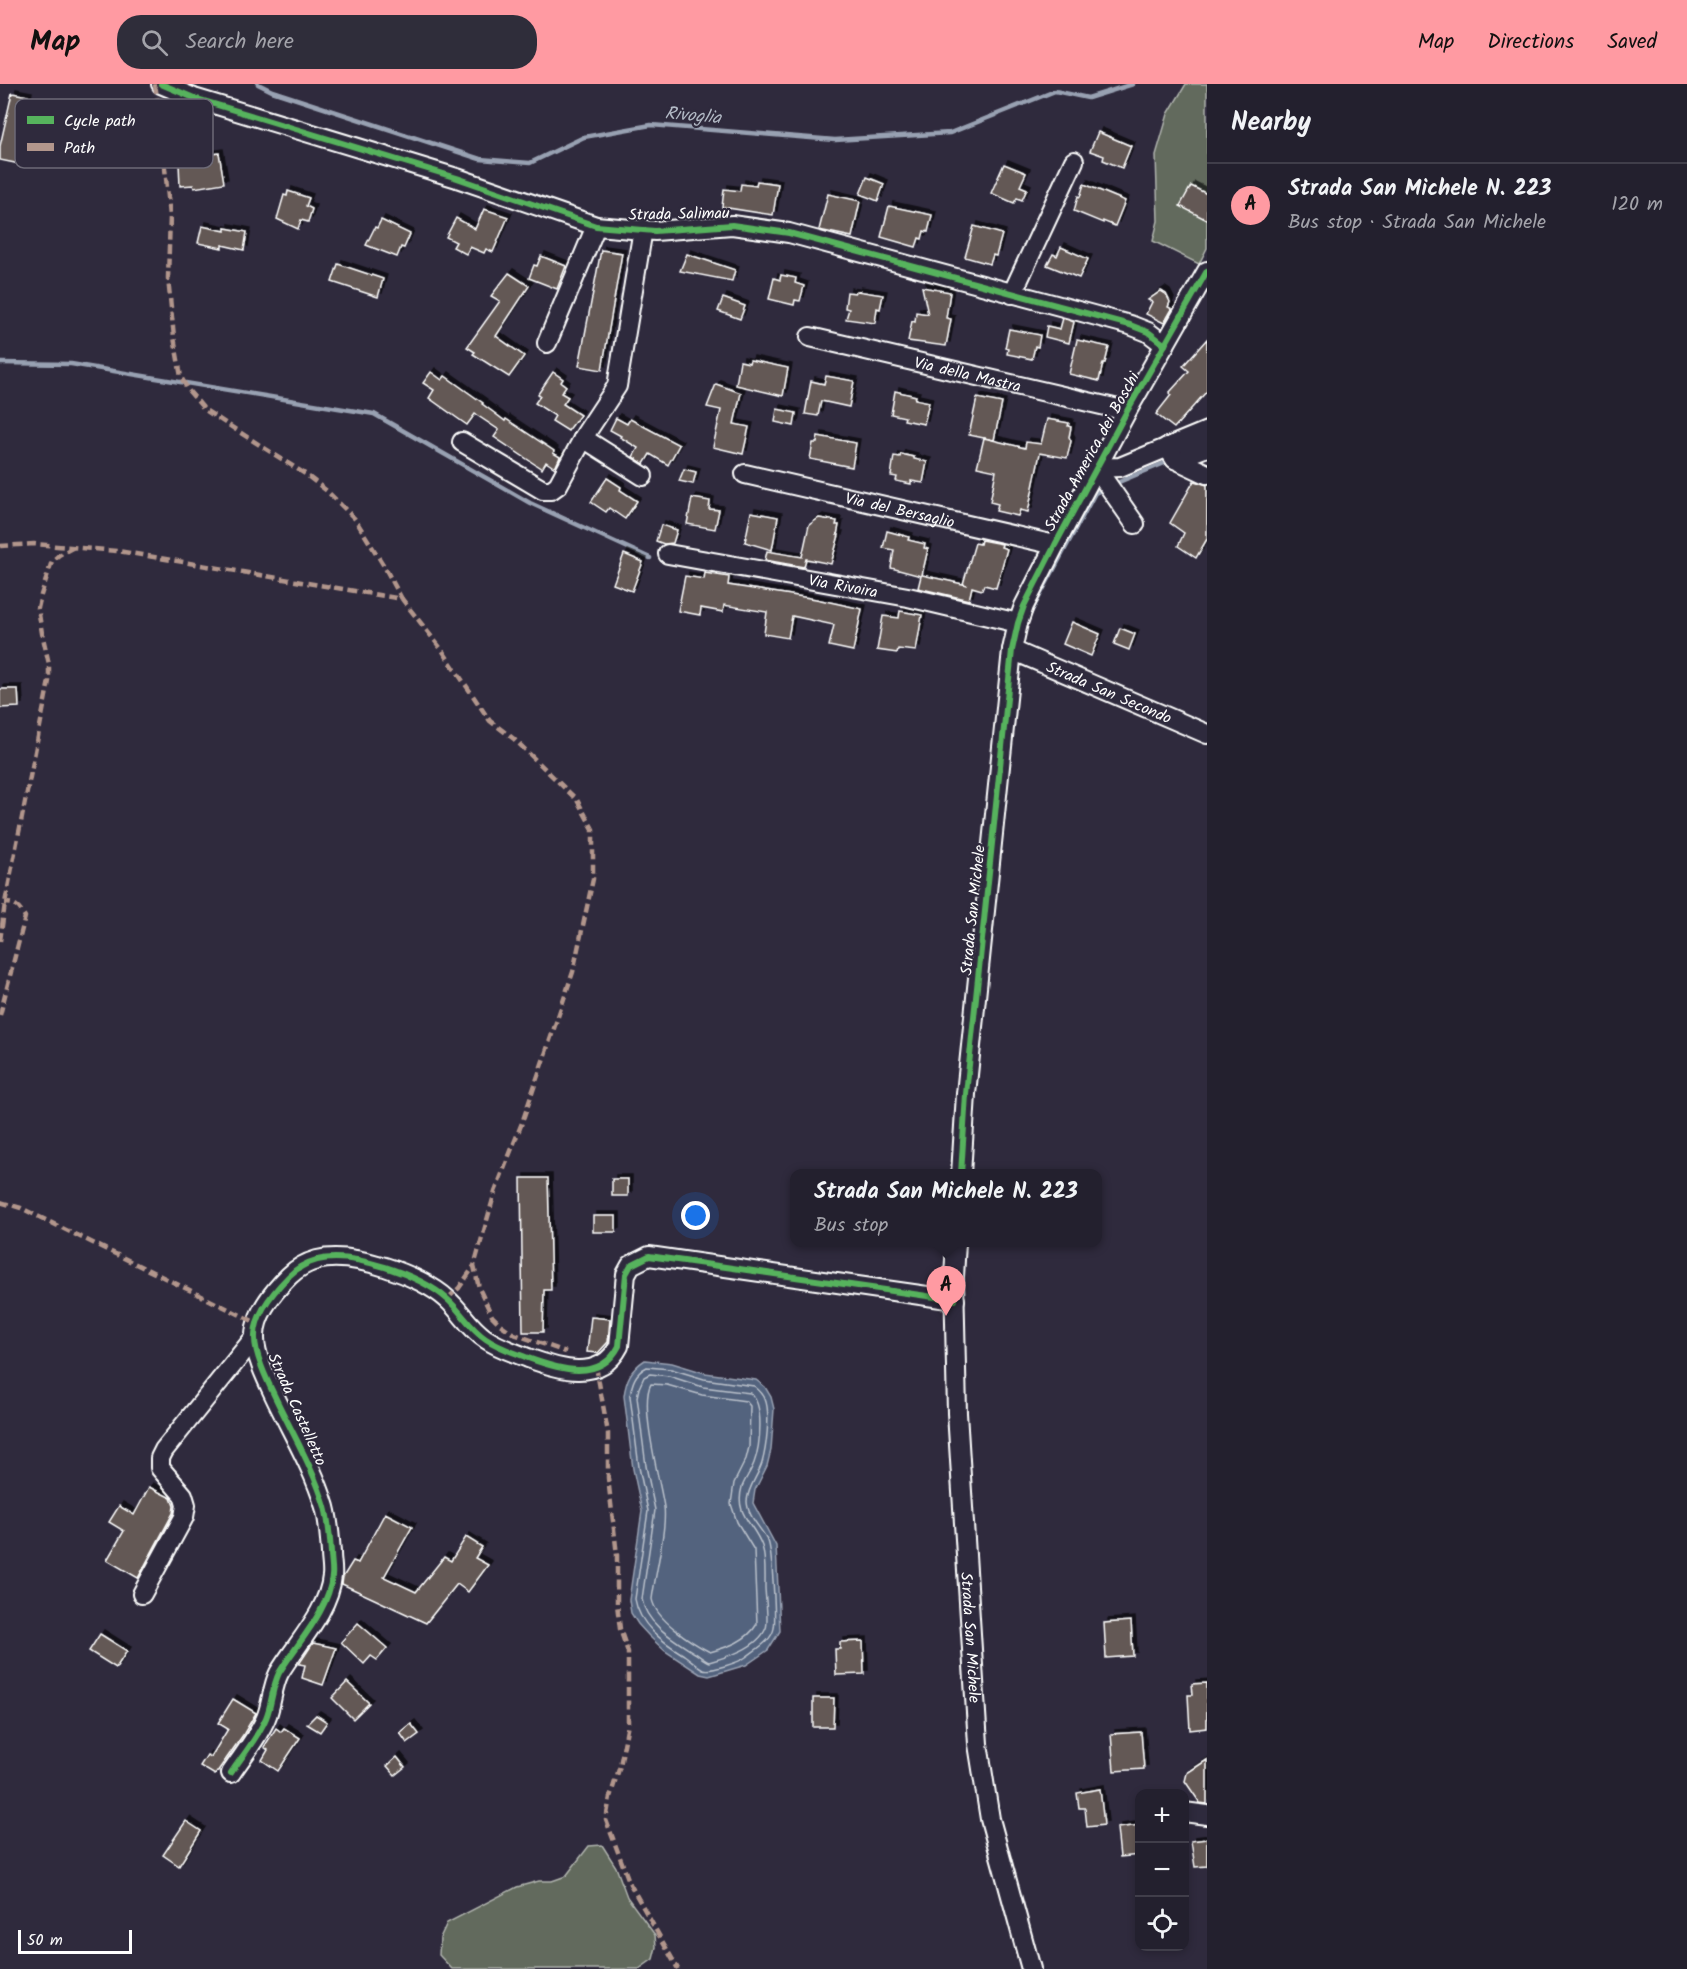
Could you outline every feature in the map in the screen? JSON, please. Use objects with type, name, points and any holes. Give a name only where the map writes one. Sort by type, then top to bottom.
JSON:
[{"type":"street","name":"Strada Salimau","points":[[161,84],[197,99]]},
{"type":"street","name":"Strada Salimau","points":[[213,104],[457,178],[596,226],[655,231],[732,225],[789,233],[1130,325],[1148,332],[1165,345]]},
{"type":"street","points":[[1012,294],[1074,161]]},
{"type":"street","points":[[547,343],[596,226]]},
{"type":"street","points":[[462,442],[543,490],[551,490],[558,485],[583,438],[617,386],[643,230]]},
{"type":"street","name":"Strada America dei Boschi","points":[[1012,650],[1024,606],[1055,545],[1105,480],[1127,411],[1207,271]]},
{"type":"street","name":"Via della Mastra","points":[[810,337],[1127,411]]},
{"type":"street","points":[[1171,453],[1207,431]]},
{"type":"street","points":[[583,438],[643,476]]},
{"type":"street","points":[[1135,524],[1105,480],[1119,468],[1171,453],[1207,447]]},
{"type":"street","points":[[1171,453],[1207,474]]},
{"type":"street","name":"Via del Bersaglio","points":[[745,474],[1055,545]]},
{"type":"street","name":"Via Rivoira","points":[[668,554],[908,597],[1018,623]]},
{"type":"street","name":"Strada San Secondo","points":[[1012,650],[1207,734]]},
{"type":"street","name":"Strada San Michele","points":[[961,1169],[966,1094],[1012,650]]},
{"type":"street","name":"Strada San Michele","points":[[956,1247],[954,1277],[957,1413],[978,1744],[990,1819],[1031,1969]]},
{"type":"street","name":"Strada Castelletto","points":[[231,1773],[266,1718],[278,1676],[325,1604],[332,1575],[329,1527],[325,1507],[315,1480],[263,1371],[255,1337],[257,1323],[266,1305],[291,1274],[303,1266],[317,1260],[349,1259],[407,1275],[429,1286],[447,1299],[471,1327],[483,1338],[500,1348],[571,1371],[589,1369],[607,1361],[615,1353],[619,1346],[626,1274],[631,1265],[650,1256],[955,1300]]},
{"type":"street","points":[[142,1594],[184,1517],[186,1505],[183,1495],[160,1468],[160,1458],[164,1449],[255,1337]]},
{"type":"street","points":[[1189,1813],[1207,1815]]},
{"type":"green space","points":[[1186,84],[1207,84],[1207,248],[1199,264],[1153,241],[1158,221],[1156,155],[1168,114]]},
{"type":"green space","points":[[602,1845],[616,1867],[627,1897],[655,1935],[656,1947],[653,1959],[639,1969],[452,1969],[439,1955],[440,1938],[447,1923],[517,1887],[539,1881],[552,1881],[566,1876],[589,1846]]},
{"type":"water","points":[[645,1360],[672,1363],[705,1373],[756,1380],[765,1387],[774,1409],[771,1450],[767,1466],[755,1490],[753,1503],[776,1546],[780,1631],[768,1650],[746,1665],[709,1676],[700,1674],[665,1651],[638,1624],[631,1613],[629,1600],[642,1511],[633,1469],[624,1396],[630,1375]]},
{"type":"building","points":[[12,93],[28,96],[27,99],[15,99],[15,163],[0,160],[0,146]]},
{"type":"building","points":[[1098,132],[1131,146],[1122,168],[1103,160],[1104,156],[1090,151]]},
{"type":"building","points":[[219,153],[224,183],[194,188],[193,185],[180,186],[179,168],[213,168],[213,154]]},
{"type":"building","points":[[1004,164],[1026,173],[1020,186],[1027,189],[1022,200],[1017,198],[1014,203],[991,193]]},
{"type":"building","points":[[867,177],[884,184],[878,201],[860,194]]},
{"type":"building","points":[[757,181],[778,184],[773,215],[722,207],[724,189],[740,191],[741,184],[756,186]]},
{"type":"building","points":[[1084,184],[1125,201],[1115,226],[1074,211]]},
{"type":"building","points":[[1191,186],[1207,194],[1207,220],[1180,206]]},
{"type":"building","points":[[288,191],[309,198],[306,206],[312,209],[308,222],[301,220],[298,229],[277,219],[284,195],[287,196]]},
{"type":"building","points":[[828,194],[860,201],[852,237],[819,230]]},
{"type":"building","points":[[889,206],[932,215],[928,232],[924,231],[916,247],[881,237]]},
{"type":"building","points":[[484,209],[508,217],[493,252],[486,249],[484,253],[470,247],[466,254],[453,247],[456,242],[446,237],[456,218],[475,229]]},
{"type":"building","points":[[381,220],[410,234],[397,257],[366,245]]},
{"type":"building","points":[[202,226],[225,231],[225,228],[247,232],[244,250],[198,243]]},
{"type":"building","points":[[974,226],[1002,234],[996,256],[993,255],[990,264],[965,257]]},
{"type":"building","points":[[1061,247],[1088,259],[1079,278],[1047,265],[1053,254],[1057,256]]},
{"type":"building","points":[[601,250],[622,253],[602,370],[579,366]]},
{"type":"building","points":[[687,254],[735,270],[732,281],[680,271]]},
{"type":"building","points":[[541,256],[566,266],[557,289],[529,278],[534,265],[537,266]]},
{"type":"building","points":[[338,264],[383,279],[378,297],[332,282]]},
{"type":"building","points":[[509,273],[529,286],[496,336],[524,356],[509,377],[473,354],[475,352],[467,347],[500,301],[491,296]]},
{"type":"building","points":[[781,275],[796,278],[795,283],[804,286],[800,301],[795,300],[794,305],[769,299],[774,278],[780,280]]},
{"type":"building","points":[[922,287],[950,292],[946,318],[951,319],[946,346],[908,341],[916,312],[928,314]]},
{"type":"building","points":[[857,291],[883,295],[880,309],[877,308],[875,323],[846,319],[849,309],[845,308],[847,292]]},
{"type":"building","points":[[1161,291],[1166,294],[1170,302],[1168,307],[1172,309],[1164,323],[1146,314],[1152,302],[1148,300]]},
{"type":"building","points":[[723,298],[745,306],[740,319],[718,311]]},
{"type":"building","points":[[1063,318],[1074,322],[1069,343],[1045,337],[1047,326],[1060,329]]},
{"type":"building","points":[[1009,329],[1040,335],[1038,347],[1035,346],[1032,359],[1007,354],[1008,349],[1005,348]]},
{"type":"building","points":[[1207,339],[1207,391],[1174,428],[1156,414],[1171,395],[1169,393],[1189,371],[1183,366]]},
{"type":"building","points":[[1077,340],[1109,347],[1099,381],[1069,374]]},
{"type":"building","points":[[750,360],[788,368],[783,396],[736,385],[740,361],[749,363]]},
{"type":"building","points":[[431,372],[442,380],[445,376],[505,421],[506,419],[554,451],[553,453],[560,457],[555,468],[546,462],[542,469],[494,437],[499,430],[475,414],[467,425],[429,398],[434,390],[423,383]]},
{"type":"building","points":[[553,372],[563,379],[561,382],[566,386],[561,393],[568,397],[563,404],[580,415],[568,431],[552,421],[555,416],[535,403],[540,396],[538,394]]},
{"type":"building","points":[[826,376],[854,381],[849,407],[821,401],[818,416],[805,414],[811,381],[824,384]]},
{"type":"building","points":[[716,384],[741,393],[734,424],[749,427],[743,454],[713,447],[721,410],[707,407]]},
{"type":"building","points":[[895,391],[929,402],[924,424],[904,420],[905,417],[891,414]]},
{"type":"building","points":[[977,398],[1002,403],[994,440],[969,435]]},
{"type":"building","points":[[777,409],[796,413],[794,426],[775,422]]},
{"type":"building","points":[[616,418],[627,424],[630,419],[679,445],[668,465],[650,454],[644,464],[633,457],[638,448],[610,430]]},
{"type":"building","points":[[1047,419],[1069,423],[1071,441],[1067,458],[1040,453],[1028,512],[1020,510],[1018,516],[996,511],[998,504],[990,502],[996,471],[977,467],[984,438],[1025,448],[1026,442],[1041,444]]},
{"type":"building","points":[[818,436],[856,443],[852,467],[810,459],[813,443],[817,443]]},
{"type":"building","points":[[901,454],[927,462],[923,483],[911,481],[911,484],[896,481],[897,477],[891,476],[894,456],[900,457]]},
{"type":"building","points":[[684,469],[696,472],[693,484],[679,481]]},
{"type":"building","points":[[607,478],[637,501],[625,519],[609,508],[606,512],[591,502]]},
{"type":"building","points":[[1194,481],[1207,485],[1207,539],[1196,558],[1178,546],[1184,533],[1170,523]]},
{"type":"building","points":[[692,498],[710,501],[709,509],[719,510],[715,529],[687,524]]},
{"type":"building","points":[[751,512],[778,517],[772,550],[745,542]]},
{"type":"building","points":[[819,518],[837,521],[836,525],[839,525],[837,535],[839,535],[831,564],[806,559],[804,567],[765,560],[767,551],[802,557],[809,525]]},
{"type":"building","points":[[661,525],[677,530],[673,543],[664,544],[656,541]]},
{"type":"building","points":[[887,531],[925,544],[924,548],[928,549],[922,575],[967,585],[963,584],[975,543],[980,544],[981,540],[1002,544],[1001,547],[1007,549],[996,588],[984,585],[982,590],[972,587],[969,600],[918,588],[921,576],[891,568],[894,550],[883,548]]},
{"type":"building","points":[[624,554],[643,562],[632,591],[613,584]]},
{"type":"building","points":[[705,573],[729,577],[728,585],[862,609],[853,651],[829,646],[834,625],[792,616],[788,638],[764,634],[767,612],[724,605],[723,612],[701,608],[700,615],[678,611],[685,576],[704,579]]},
{"type":"building","points":[[900,611],[922,615],[916,651],[898,649],[897,653],[877,650],[883,616],[899,618]]},
{"type":"building","points":[[1072,622],[1100,634],[1091,656],[1063,644]]},
{"type":"building","points":[[1120,628],[1135,634],[1129,650],[1114,644]]},
{"type":"building","points":[[0,689],[18,689],[19,707],[0,708]]},
{"type":"building","points":[[521,1178],[548,1178],[551,1290],[544,1290],[543,1332],[523,1332]]},
{"type":"building","points":[[612,1179],[628,1179],[628,1196],[612,1196]]},
{"type":"building","points":[[593,1216],[616,1216],[616,1232],[593,1232]]},
{"type":"building","points":[[591,1317],[610,1319],[608,1342],[598,1353],[587,1352]]},
{"type":"building","points":[[149,1487],[171,1498],[174,1506],[173,1513],[138,1578],[107,1560],[124,1531],[109,1522],[119,1506],[134,1515]]},
{"type":"building","points":[[385,1513],[412,1527],[384,1577],[416,1592],[444,1557],[451,1561],[466,1537],[482,1547],[475,1558],[488,1565],[468,1592],[457,1584],[426,1623],[342,1584],[343,1577],[353,1561],[358,1563]]},
{"type":"building","points":[[1131,1621],[1133,1656],[1106,1658],[1104,1623]]},
{"type":"building","points":[[358,1623],[387,1648],[377,1660],[371,1656],[364,1664],[341,1642]]},
{"type":"building","points":[[100,1634],[127,1651],[116,1668],[89,1651]]},
{"type":"building","points":[[863,1641],[864,1674],[836,1675],[835,1649],[840,1649],[840,1642]]},
{"type":"building","points":[[313,1643],[336,1648],[323,1685],[302,1678],[305,1665],[299,1664]]},
{"type":"building","points":[[347,1682],[369,1703],[353,1719],[332,1698]]},
{"type":"building","points":[[1207,1683],[1207,1728],[1190,1730],[1188,1695],[1193,1695],[1192,1684]]},
{"type":"building","points":[[813,1698],[834,1698],[833,1727],[813,1727]]},
{"type":"building","points":[[233,1699],[256,1713],[215,1775],[200,1766],[207,1755],[211,1757],[228,1729],[218,1723]]},
{"type":"building","points":[[316,1715],[327,1722],[320,1732],[307,1724]]},
{"type":"building","points":[[411,1724],[419,1734],[407,1743],[400,1733]]},
{"type":"building","points":[[276,1728],[281,1732],[284,1728],[300,1738],[278,1771],[262,1760],[268,1750],[264,1747]]},
{"type":"building","points":[[1141,1732],[1144,1769],[1114,1771],[1111,1734]]},
{"type":"building","points":[[397,1757],[405,1767],[395,1775],[387,1766]]},
{"type":"building","points":[[1207,1760],[1207,1804],[1200,1803],[1185,1781],[1187,1773]]},
{"type":"building","points":[[1100,1789],[1104,1825],[1087,1827],[1085,1808],[1079,1808],[1077,1793]]},
{"type":"building","points":[[186,1821],[201,1831],[179,1866],[163,1855]]},
{"type":"building","points":[[1135,1826],[1135,1856],[1120,1857],[1117,1828]]},
{"type":"building","points":[[1207,1839],[1207,1866],[1195,1867],[1191,1841]]},
{"type":"waterway","name":"Rivoglia","points":[[258,84],[272,91],[480,159],[530,163],[584,137],[651,125],[835,140],[950,133],[1055,91],[1088,98],[1133,84]]},
{"type":"waterway","points":[[0,363],[71,364],[374,414],[530,503],[650,558]]},
{"type":"waterway","points":[[1114,484],[1167,462]]},
{"type":"waterway","points":[[1030,614],[1095,493],[1104,489]]},
{"type":"marked path","points":[[155,84],[157,99]]},
{"type":"marked path","points":[[165,168],[170,216],[168,278],[174,337],[181,377],[188,390],[205,410],[305,474],[327,491],[355,519],[402,599]]},
{"type":"marked path","points":[[0,546],[34,544],[118,551],[402,599],[442,650],[490,721],[514,739],[577,800],[593,829],[593,879],[573,972],[523,1120],[495,1192],[474,1266],[479,1288],[492,1316],[500,1324],[514,1334],[566,1352]]},
{"type":"marked path","points":[[0,941],[5,903],[49,681],[49,664],[38,608],[52,561],[74,547]]},
{"type":"marked path","points":[[0,1015],[25,917],[17,906],[5,903]]},
{"type":"marked path","points":[[0,1202],[21,1208],[257,1323]]},
{"type":"marked path","points":[[447,1299],[459,1288],[474,1266]]},
{"type":"marked path","points":[[596,1366],[608,1433],[608,1478],[617,1555],[617,1604],[620,1629],[628,1652],[628,1724],[606,1820],[630,1884],[678,1969]]},
{"type":"cycle path","points":[[161,84],[197,99]]},
{"type":"cycle path","points":[[213,104],[457,178],[596,226],[655,231],[732,225],[789,233],[1130,325],[1148,332],[1165,345]]},
{"type":"cycle path","points":[[961,1169],[966,1094],[1012,650],[1018,623],[1024,606],[1055,545],[1127,411],[1207,271]]},
{"type":"cycle path","points":[[231,1773],[263,1725],[279,1673],[311,1627],[325,1602],[332,1576],[325,1507],[309,1466],[266,1378],[255,1344],[258,1319],[266,1303],[298,1269],[313,1261],[332,1258],[367,1262],[385,1267],[435,1290],[447,1299],[480,1335],[491,1342],[506,1350],[552,1366],[578,1370],[601,1365],[611,1358],[619,1346],[626,1274],[631,1265],[649,1256],[955,1300]]},
{"type":"place","name":"Strada San Michele N. 223","points":[[946,1316]]}]
